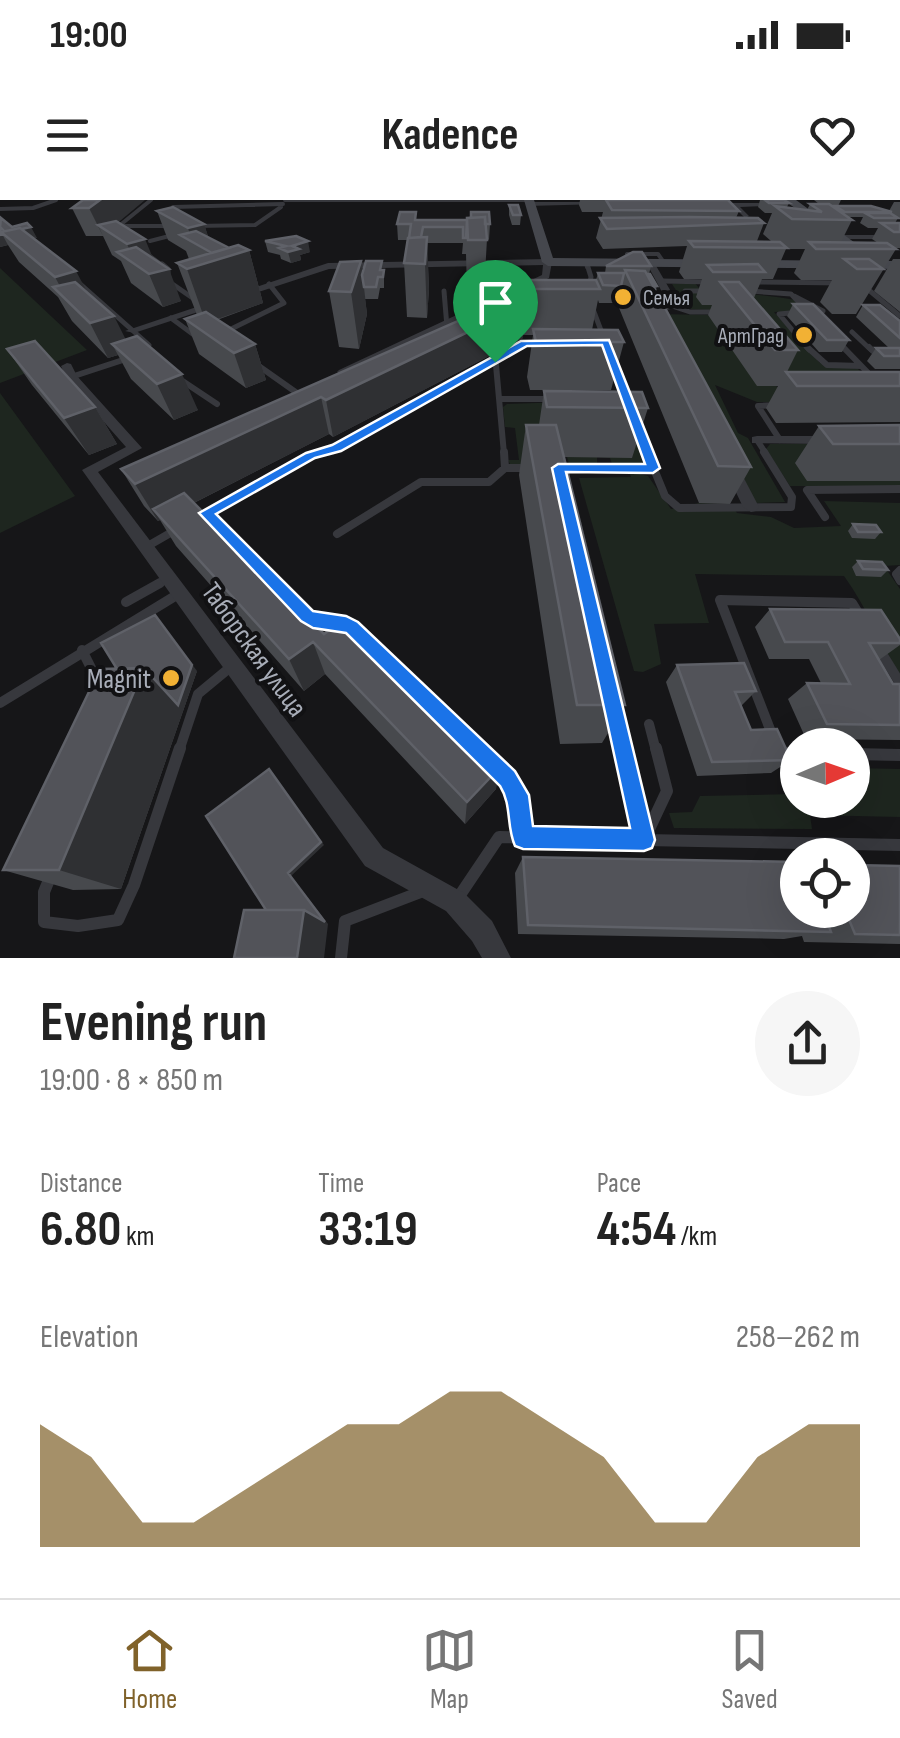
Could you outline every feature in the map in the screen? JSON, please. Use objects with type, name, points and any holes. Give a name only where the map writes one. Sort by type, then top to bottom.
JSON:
[{"type":"street","points":[[332,377],[449,328],[546,276],[548,262],[529,202],[603,204]]},
{"type":"street","points":[[744,216],[733,206],[793,203],[899,281]]},
{"type":"street","points":[[130,332],[339,264],[900,265]]},
{"type":"street","points":[[658,264],[675,306],[651,310],[659,326]]},
{"type":"street","name":"Таборская улица","points":[[69,371],[135,448],[89,470],[374,857],[456,902],[498,958]]},
{"type":"street","points":[[297,393],[315,385]]},
{"type":"street","points":[[757,440],[840,440]]},
{"type":"street","points":[[719,442],[752,507]]},
{"type":"lane","points":[[0,209],[33,208],[56,200]]},
{"type":"lane","points":[[116,238],[106,237],[150,200]]},
{"type":"lane","points":[[150,241],[188,231],[192,226],[255,225],[281,208],[284,200],[529,202]]},
{"type":"lane","points":[[174,208],[281,208]]},
{"type":"lane","points":[[118,226],[174,226]]},
{"type":"lane","points":[[839,237],[900,236]]},
{"type":"lane","points":[[141,249],[168,269],[168,281],[204,306]]},
{"type":"lane","points":[[586,263],[591,278],[588,296],[665,496],[679,508],[791,507],[794,504],[788,490],[757,440]]},
{"type":"lane","points":[[762,265],[808,312],[779,314],[818,360],[827,366],[860,366]]},
{"type":"lane","points":[[69,371],[142,354],[149,345],[71,277]]},
{"type":"lane","points":[[234,347],[219,336],[226,329],[284,303],[266,285],[249,279]]},
{"type":"lane","points":[[480,328],[543,298],[535,281]]},
{"type":"lane","points":[[662,281],[721,282]]},
{"type":"lane","points":[[697,282],[703,291]]},
{"type":"lane","points":[[741,282],[871,284]]},
{"type":"lane","points":[[860,284],[900,316]]},
{"type":"lane","points":[[444,291],[449,328]]},
{"type":"lane","points":[[685,291],[716,291]]},
{"type":"lane","points":[[748,292],[791,295],[820,306]]},
{"type":"lane","points":[[497,299],[498,319]]},
{"type":"lane","points":[[675,306],[690,312],[724,312]]},
{"type":"lane","points":[[171,318],[202,342]]},
{"type":"lane","points":[[852,332],[878,356],[900,358]]},
{"type":"lane","points":[[834,339],[879,384]]},
{"type":"lane","points":[[589,342],[606,342]]},
{"type":"lane","points":[[146,546],[310,456],[337,448],[524,343],[557,343]]},
{"type":"lane","points":[[479,346],[494,354],[505,468]]},
{"type":"lane","points":[[142,354],[156,364]]},
{"type":"lane","points":[[248,358],[297,393]]},
{"type":"lane","points":[[172,374],[217,404]]},
{"type":"lane","points":[[498,399],[570,399]]},
{"type":"lane","points":[[780,440],[758,406],[785,405]]},
{"type":"lane","points":[[337,534],[421,482],[490,482],[505,468],[653,468]]},
{"type":"lane","points":[[558,468],[562,486]]},
{"type":"lane","points":[[788,490],[900,489]]},
{"type":"lane","points":[[807,490],[824,517]]},
{"type":"lane","points":[[206,513],[313,621],[346,623],[361,636]]},
{"type":"lane","points":[[900,570],[896,574],[900,581]]},
{"type":"lane","points":[[126,602],[174,586]]},
{"type":"lane","points":[[0,704],[174,586]]},
{"type":"lane","points":[[780,753],[720,600],[852,603],[900,683]]},
{"type":"lane","points":[[82,650],[106,699]]},
{"type":"lane","points":[[58,857],[44,892],[44,922],[78,926],[118,920],[134,885],[198,694],[233,665]]},
{"type":"lane","points":[[610,691],[644,840]]},
{"type":"lane","points":[[644,840],[667,791],[649,724]]},
{"type":"lane","points":[[481,753],[514,785],[523,838]]},
{"type":"lane","points":[[870,754],[900,755]]},
{"type":"lane","points":[[456,902],[499,837],[900,845]]},
{"type":"lane","points":[[341,958],[345,921],[429,890]]},
{"type":"shaded area","points":[[0,268],[87,350],[0,383]]},
{"type":"shaded area","points":[[695,283],[702,292],[795,300],[803,311],[774,312],[820,363],[858,369],[893,403],[757,402],[715,385],[738,433],[748,438],[785,502],[755,503],[658,314],[708,315],[783,393],[797,393],[713,310],[688,309],[672,284]]},
{"type":"shaded area","points":[[0,393],[75,496],[0,533]]},
{"type":"shaded area","points":[[623,400],[643,464],[612,464],[610,458],[597,457],[597,464],[569,464],[567,457],[554,457],[554,464],[510,464],[508,460],[519,460],[515,428],[505,427],[503,407],[507,404]]},
{"type":"shaded area","points":[[770,444],[900,444],[900,486],[790,486],[766,449]]},
{"type":"shaded area","points":[[629,471],[648,476],[671,509],[699,503],[730,504],[737,513],[771,517],[794,528],[841,526],[824,501],[900,503],[900,565],[884,566],[900,589],[900,676],[844,576],[695,574],[709,623],[654,624],[661,664],[643,672],[634,671],[579,478],[631,477]]},
{"type":"shaded area","points":[[870,768],[900,769],[900,817],[870,816]]},
{"type":"shaded area","points":[[780,794],[780,818],[810,818],[812,829],[674,828],[669,813],[692,812],[700,796]]},
{"type":"building","points":[[83,200],[100,200],[89,208],[72,208]]},
{"type":"building","points":[[606,200],[728,200],[739,211],[612,210]]},
{"type":"building","points":[[810,204],[829,204],[852,220],[792,219],[775,206],[822,212]]},
{"type":"building","points":[[509,205],[518,205],[521,215],[513,215]]},
{"type":"building","points":[[835,206],[871,206],[892,212],[845,212]]},
{"type":"building","points":[[173,207],[204,224],[188,228],[157,211]]},
{"type":"building","points":[[400,212],[416,212],[415,220],[467,220],[466,238],[463,227],[423,227],[421,237],[409,238],[411,224],[397,224]]},
{"type":"building","points":[[471,212],[489,212],[490,224],[485,224],[485,217],[471,218]]},
{"type":"building","points":[[865,213],[890,213],[898,218],[874,218]]},
{"type":"building","points":[[485,217],[487,240],[468,240],[467,218]]},
{"type":"building","points":[[1,218],[12,227],[27,223],[31,227],[0,235]]},
{"type":"building","points":[[600,218],[758,218],[764,223],[607,229]]},
{"type":"building","points":[[116,221],[145,239],[127,244],[98,225]]},
{"type":"building","points":[[881,223],[900,223],[900,232],[894,232]]},
{"type":"building","points":[[20,228],[76,271],[55,277],[1,232]]},
{"type":"building","points":[[196,231],[229,248],[212,253],[180,235]]},
{"type":"building","points":[[296,236],[308,241],[292,246],[299,249],[288,252],[279,248],[286,246],[265,241]]},
{"type":"building","points":[[427,237],[425,264],[404,263],[408,238]]},
{"type":"building","points":[[689,241],[780,242],[787,248],[694,247]]},
{"type":"building","points":[[809,242],[887,243],[896,249],[816,249]]},
{"type":"building","points":[[238,245],[249,250],[187,269],[177,263]]},
{"type":"building","points":[[136,247],[169,269],[149,274],[117,252]]},
{"type":"building","points":[[633,252],[642,252],[651,266],[606,266]]},
{"type":"building","points":[[844,259],[869,259],[883,269],[857,269]]},
{"type":"building","points":[[361,261],[351,292],[329,291],[340,262]]},
{"type":"building","points":[[366,261],[382,261],[383,277],[378,277],[376,287],[364,287]]},
{"type":"building","points":[[758,264],[765,272],[713,272],[707,265]]},
{"type":"building","points":[[625,270],[645,271],[751,467],[718,466]]},
{"type":"building","points":[[598,273],[624,273],[621,286],[603,285]]},
{"type":"building","points":[[525,280],[596,280],[600,289],[527,289]]},
{"type":"building","points":[[75,282],[114,316],[90,323],[53,287]]},
{"type":"building","points":[[720,282],[739,282],[798,350],[775,350]]},
{"type":"building","points":[[793,304],[813,304],[849,340],[827,340]]},
{"type":"building","points":[[863,305],[880,305],[900,321],[900,338]]},
{"type":"building","points":[[206,312],[255,344],[234,353],[185,319]]},
{"type":"building","points":[[476,313],[493,320],[326,400],[321,397],[135,484],[121,469]]},
{"type":"building","points":[[521,313],[524,326],[498,339],[492,336],[493,326]]},
{"type":"building","points":[[533,329],[618,330],[624,342],[536,342]]},
{"type":"building","points":[[137,336],[182,374],[157,384],[112,344]]},
{"type":"building","points":[[35,341],[95,407],[64,418],[7,349]]},
{"type":"building","points":[[876,348],[900,348],[900,356],[884,356]]},
{"type":"building","points":[[786,372],[900,372],[900,386],[797,386]]},
{"type":"building","points":[[544,391],[642,392],[648,408],[547,407]]},
{"type":"building","points":[[526,425],[556,425],[625,705],[577,705]]},
{"type":"building","points":[[900,425],[900,444],[833,444],[819,426]]},
{"type":"building","points":[[184,493],[324,634],[347,617],[502,765],[467,802],[313,642],[289,659],[153,509]]},
{"type":"building","points":[[853,524],[876,525],[881,532],[858,532]]},
{"type":"building","points":[[858,561],[882,562],[888,570],[863,569]]},
{"type":"building","points":[[770,609],[881,610],[900,643],[869,643],[893,684],[900,684],[900,725],[827,724],[807,683],[850,684],[828,642],[785,642]]},
{"type":"building","points":[[155,615],[192,665],[178,705],[144,668],[117,669],[101,643]]},
{"type":"building","points":[[744,663],[756,691],[735,692],[751,730],[777,729],[780,760],[712,762],[677,665]]},
{"type":"building","points":[[144,668],[59,870],[3,870],[100,669]]},
{"type":"building","points":[[269,769],[321,842],[288,873],[325,922],[304,910],[266,910],[206,816]]},
{"type":"building","points":[[523,857],[780,862],[780,928],[830,928],[831,932],[528,925]]},
{"type":"building","points":[[870,865],[900,866],[900,935],[855,934],[852,928],[870,928]]},
{"type":"building","points":[[244,910],[304,910],[297,958],[234,958]]},
{"type":"place","name":"Семья","points":[[623,297]]},
{"type":"place","name":"АртГрад","points":[[804,335]]},
{"type":"place","name":"Magnit","points":[[171,678]]},
{"type":"route","points":[[606,342],[653,468],[558,468],[644,840],[523,838],[514,785],[352,628],[346,623],[313,621],[206,513],[310,456],[337,448],[495,362],[524,343],[606,342]]}]
